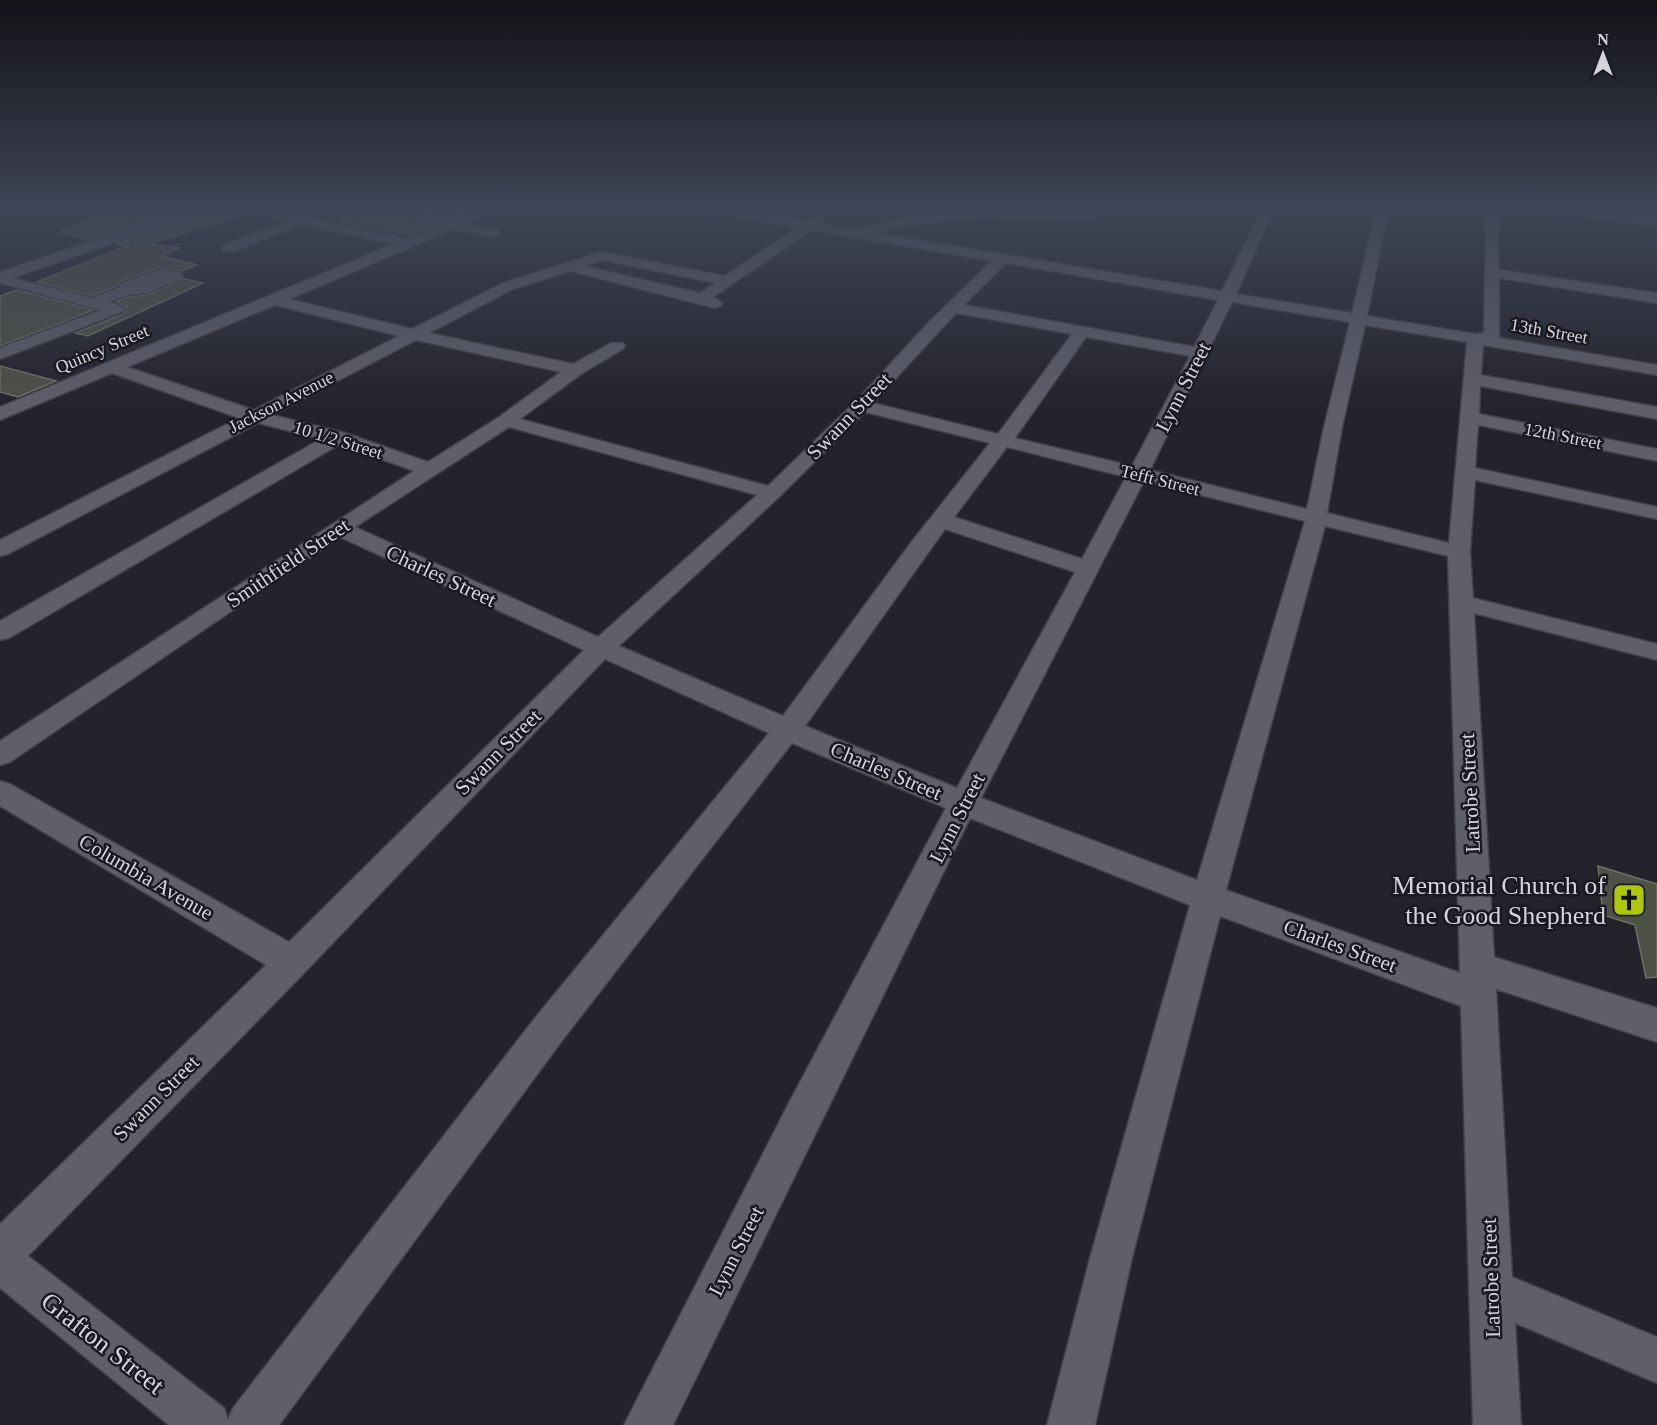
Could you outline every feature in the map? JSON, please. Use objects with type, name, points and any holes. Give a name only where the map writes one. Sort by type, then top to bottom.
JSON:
[{"type":"street","points":[[0,278],[117,309],[0,354]]},
{"type":"street","name":"Quincy Street","points":[[0,414],[323,278]]},
{"type":"street","name":"Jackson Avenue","points":[[0,549],[411,334],[508,286],[536,278]]},
{"type":"street","points":[[610,278],[709,300],[732,278]]},
{"type":"street","name":"Jackson Avenue","points":[[710,278],[727,281]]},
{"type":"street","name":"Swann Street","points":[[0,1254],[600,649],[772,493],[861,406],[984,278]]},
{"type":"street","name":"13th Street","points":[[1116,278],[1657,370]]},
{"type":"street","name":"Lynn Street","points":[[648,1425],[964,803],[1139,475],[1237,278]]},
{"type":"street","points":[[1071,1425],[1111,1258],[1208,898],[1316,518],[1333,427],[1368,278]]},
{"type":"street","points":[[1475,339],[1492,336],[1492,278]]},
{"type":"street","points":[[1522,278],[1657,298]]},
{"type":"street","points":[[93,303],[125,291]]},
{"type":"street","points":[[271,299],[411,334],[575,370]]},
{"type":"street","points":[[953,308],[1200,353]]},
{"type":"street","points":[[250,1425],[548,1030],[788,729],[940,520],[1032,403],[1082,332]]},
{"type":"street","name":"Latrobe Street","points":[[1475,339],[1459,552],[1497,1425]]},
{"type":"street","name":"Smithfield Street","points":[[0,755],[339,528],[506,421],[575,370],[617,346]]},
{"type":"street","name":"10 1/2 Street","points":[[110,367],[252,416],[338,437],[430,470]]},
{"type":"street","points":[[1472,380],[1657,414]]},
{"type":"street","name":"Tefft Street","points":[[861,406],[1459,552]]},
{"type":"street","name":"12th Street","points":[[1469,418],[1657,455]]},
{"type":"street","points":[[506,421],[772,493]]},
{"type":"street","points":[[0,632],[338,437]]},
{"type":"street","points":[[1465,472],[1657,513]]},
{"type":"street","points":[[940,520],[1088,569]]},
{"type":"street","name":"Charles Street","points":[[339,528],[600,649],[964,803],[1208,898],[1479,982],[1657,1025]]},
{"type":"street","points":[[1462,603],[1657,652]]},
{"type":"street","name":"Columbia Avenue","points":[[0,792],[292,962]]},
{"type":"street","name":"Grafton Street","points":[[0,1261],[207,1425]]},
{"type":"street","points":[[1492,1292],[1657,1360]]},
{"type":"building","points":[[48,278],[131,278],[92,296],[37,282]]},
{"type":"building","points":[[184,279],[203,283],[88,336],[75,333],[124,314],[127,307],[116,302],[128,297],[147,295]]},
{"type":"building","points":[[17,290],[94,310],[0,346],[0,296]]},
{"type":"building","points":[[0,366],[56,381],[18,397],[0,392]]},
{"type":"building","name":"Memorial Church of the Good Shepherd","points":[[1598,866],[1657,884],[1657,977],[1646,978],[1635,925],[1603,915]]},
{"type":"place","name":"Memorial Church of the Good Shepherd","points":[[1629,900]]}]
